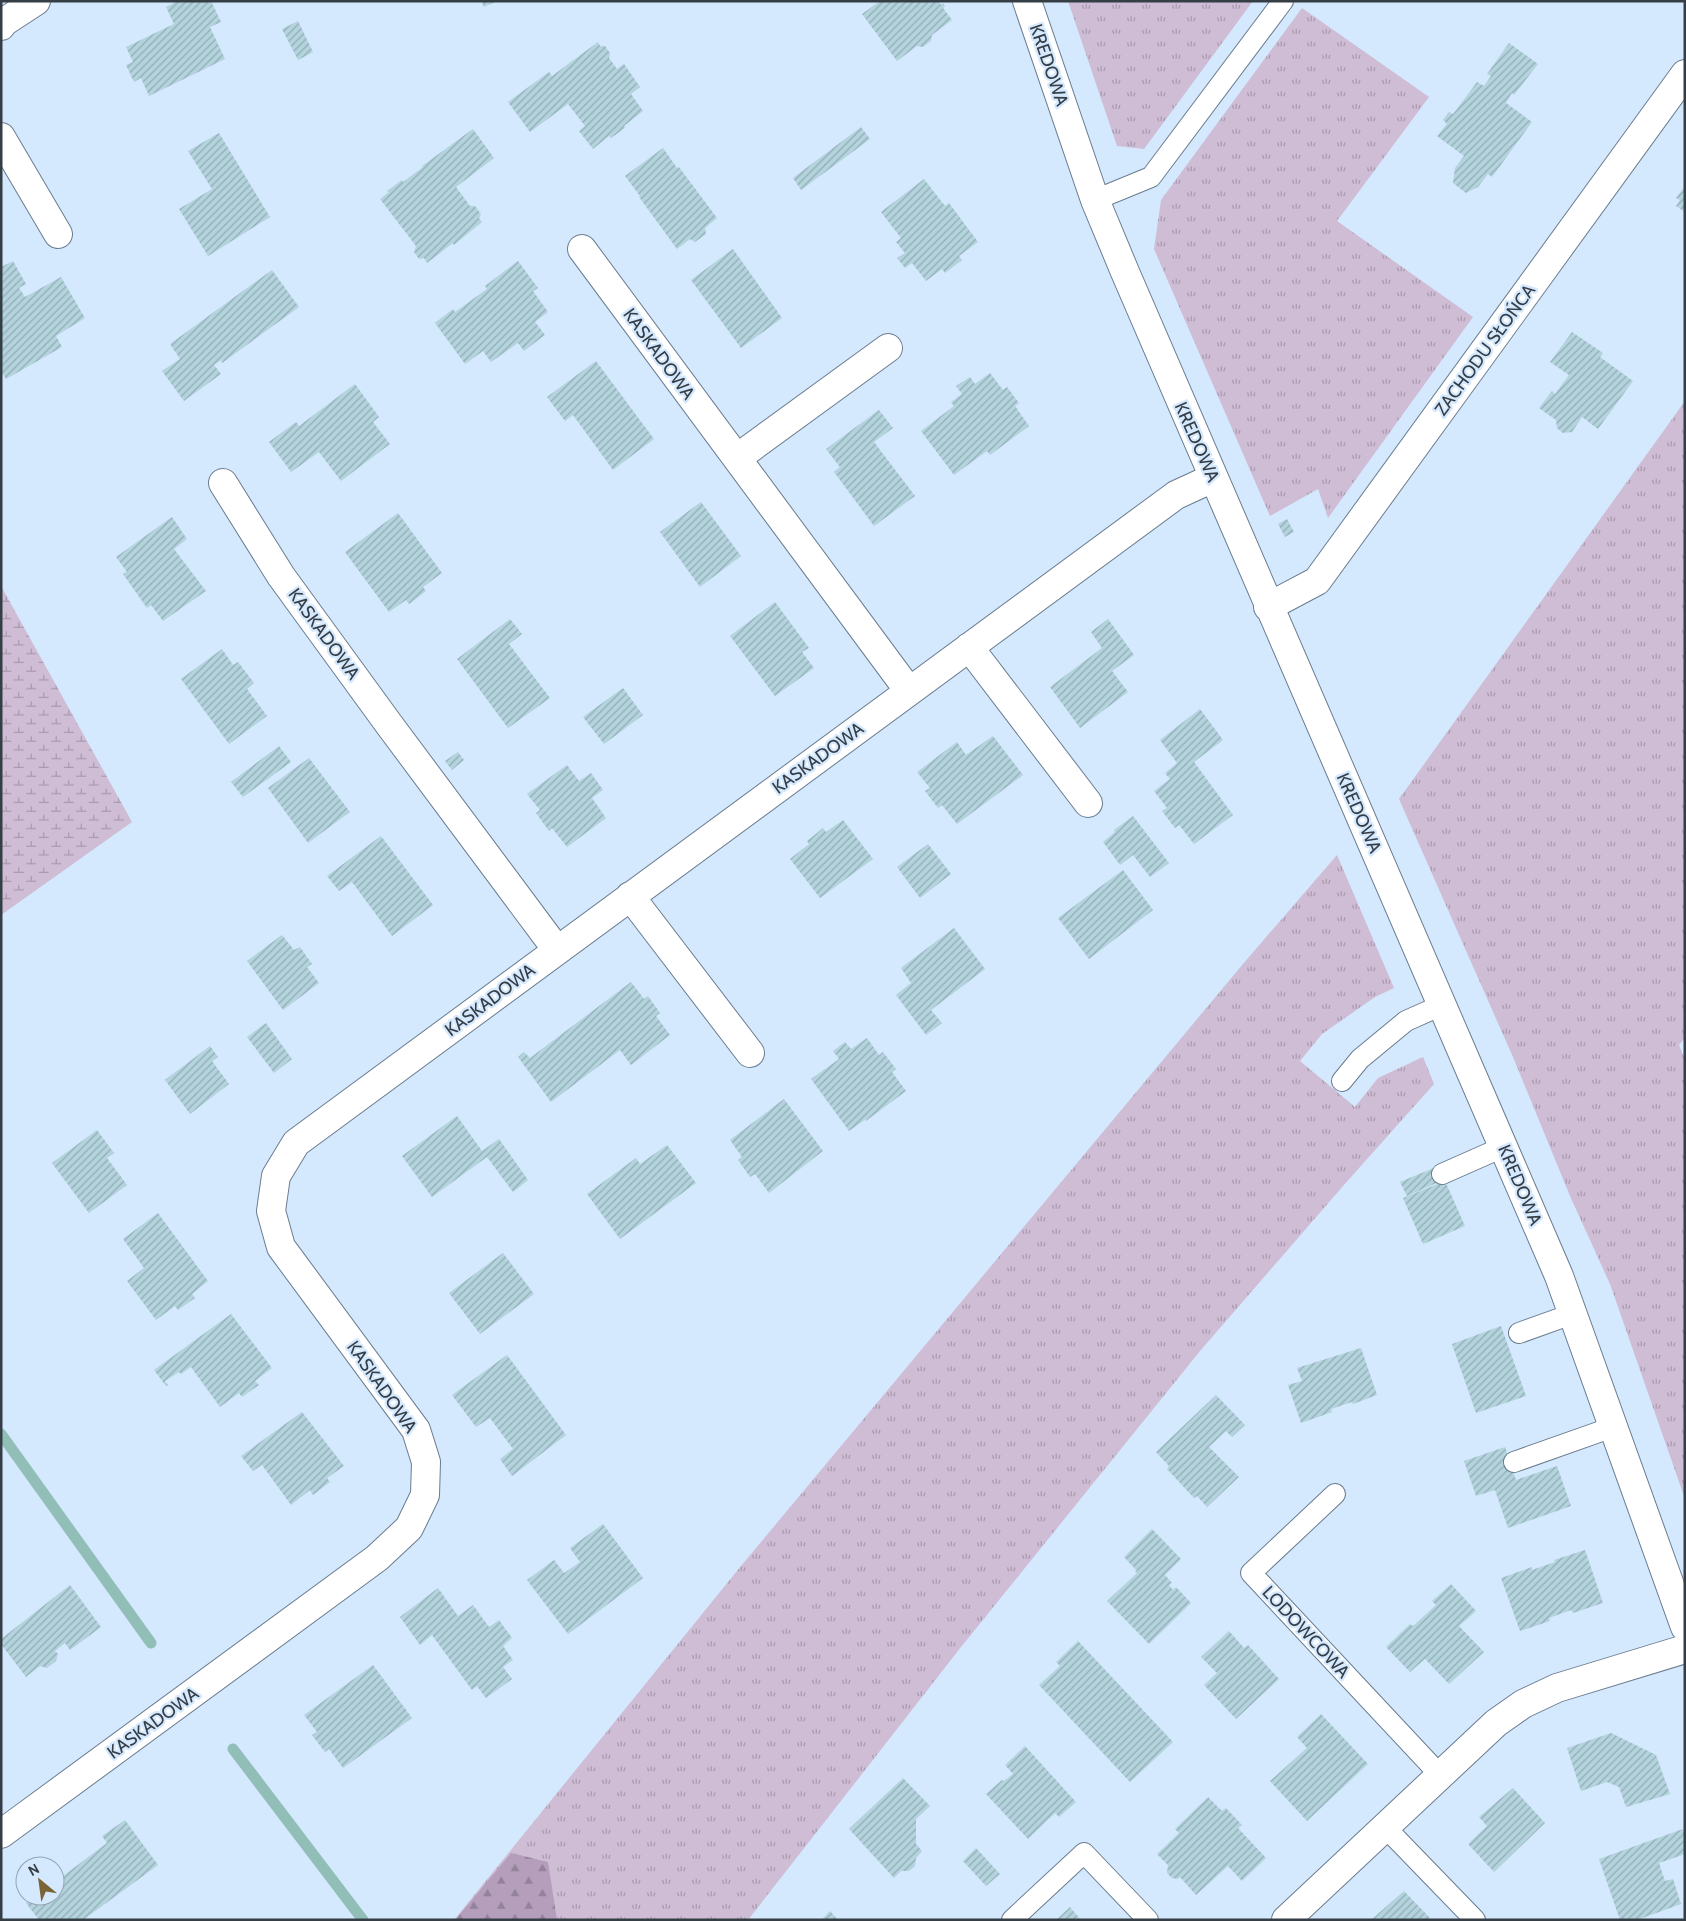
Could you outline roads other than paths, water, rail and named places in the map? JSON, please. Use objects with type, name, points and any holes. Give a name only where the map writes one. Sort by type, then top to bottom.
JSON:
[{"type":"street","points":[[1,26],[4,22],[36,1]]},
{"type":"street","name":"KREDOWA","points":[[1028,1],[1095,200],[1268,607],[1559,1276],[1685,1627]]},
{"type":"street","name":"ZACHODU SŁOŃCA","points":[[1268,607],[1317,581],[1685,74]]},
{"type":"street","points":[[1,137],[58,234]]},
{"type":"street","name":"KASKADOWA","points":[[582,249],[909,691]]},
{"type":"street","points":[[737,458],[888,348]]},
{"type":"street","name":"KASKADOWA","points":[[1,1834],[377,1558],[410,1528],[425,1495],[426,1462],[416,1430],[280,1246],[271,1211],[276,1176],[296,1143],[1176,495],[1213,478]]},
{"type":"street","name":"KASKADOWA","points":[[223,483],[281,576],[388,724],[557,950]]},
{"type":"street","points":[[969,647],[1088,802]]},
{"type":"street","points":[[630,896],[750,1053]]},
{"type":"street","points":[[1286,1920],[1496,1723],[1523,1704],[1557,1688],[1685,1648]]},
{"type":"lane","points":[[1095,200],[1151,177],[1282,1]]},
{"type":"lane","points":[[1342,1081],[1360,1059],[1406,1021],[1442,1005]]},
{"type":"lane","points":[[1442,1174],[1503,1147]]},
{"type":"lane","points":[[1519,1333],[1572,1314]]},
{"type":"lane","points":[[1514,1462],[1613,1427]]},
{"type":"lane","name":"LODOWCOWA","points":[[1335,1494],[1251,1573],[1440,1775]]},
{"type":"lane","points":[[1385,1827],[1475,1920]]},
{"type":"lane","points":[[1012,1920],[1084,1853],[1148,1920]]},
{"type":"waterway","points":[[1,1434],[151,1643]]},
{"type":"waterway","points":[[233,1749],[363,1920]]}]
